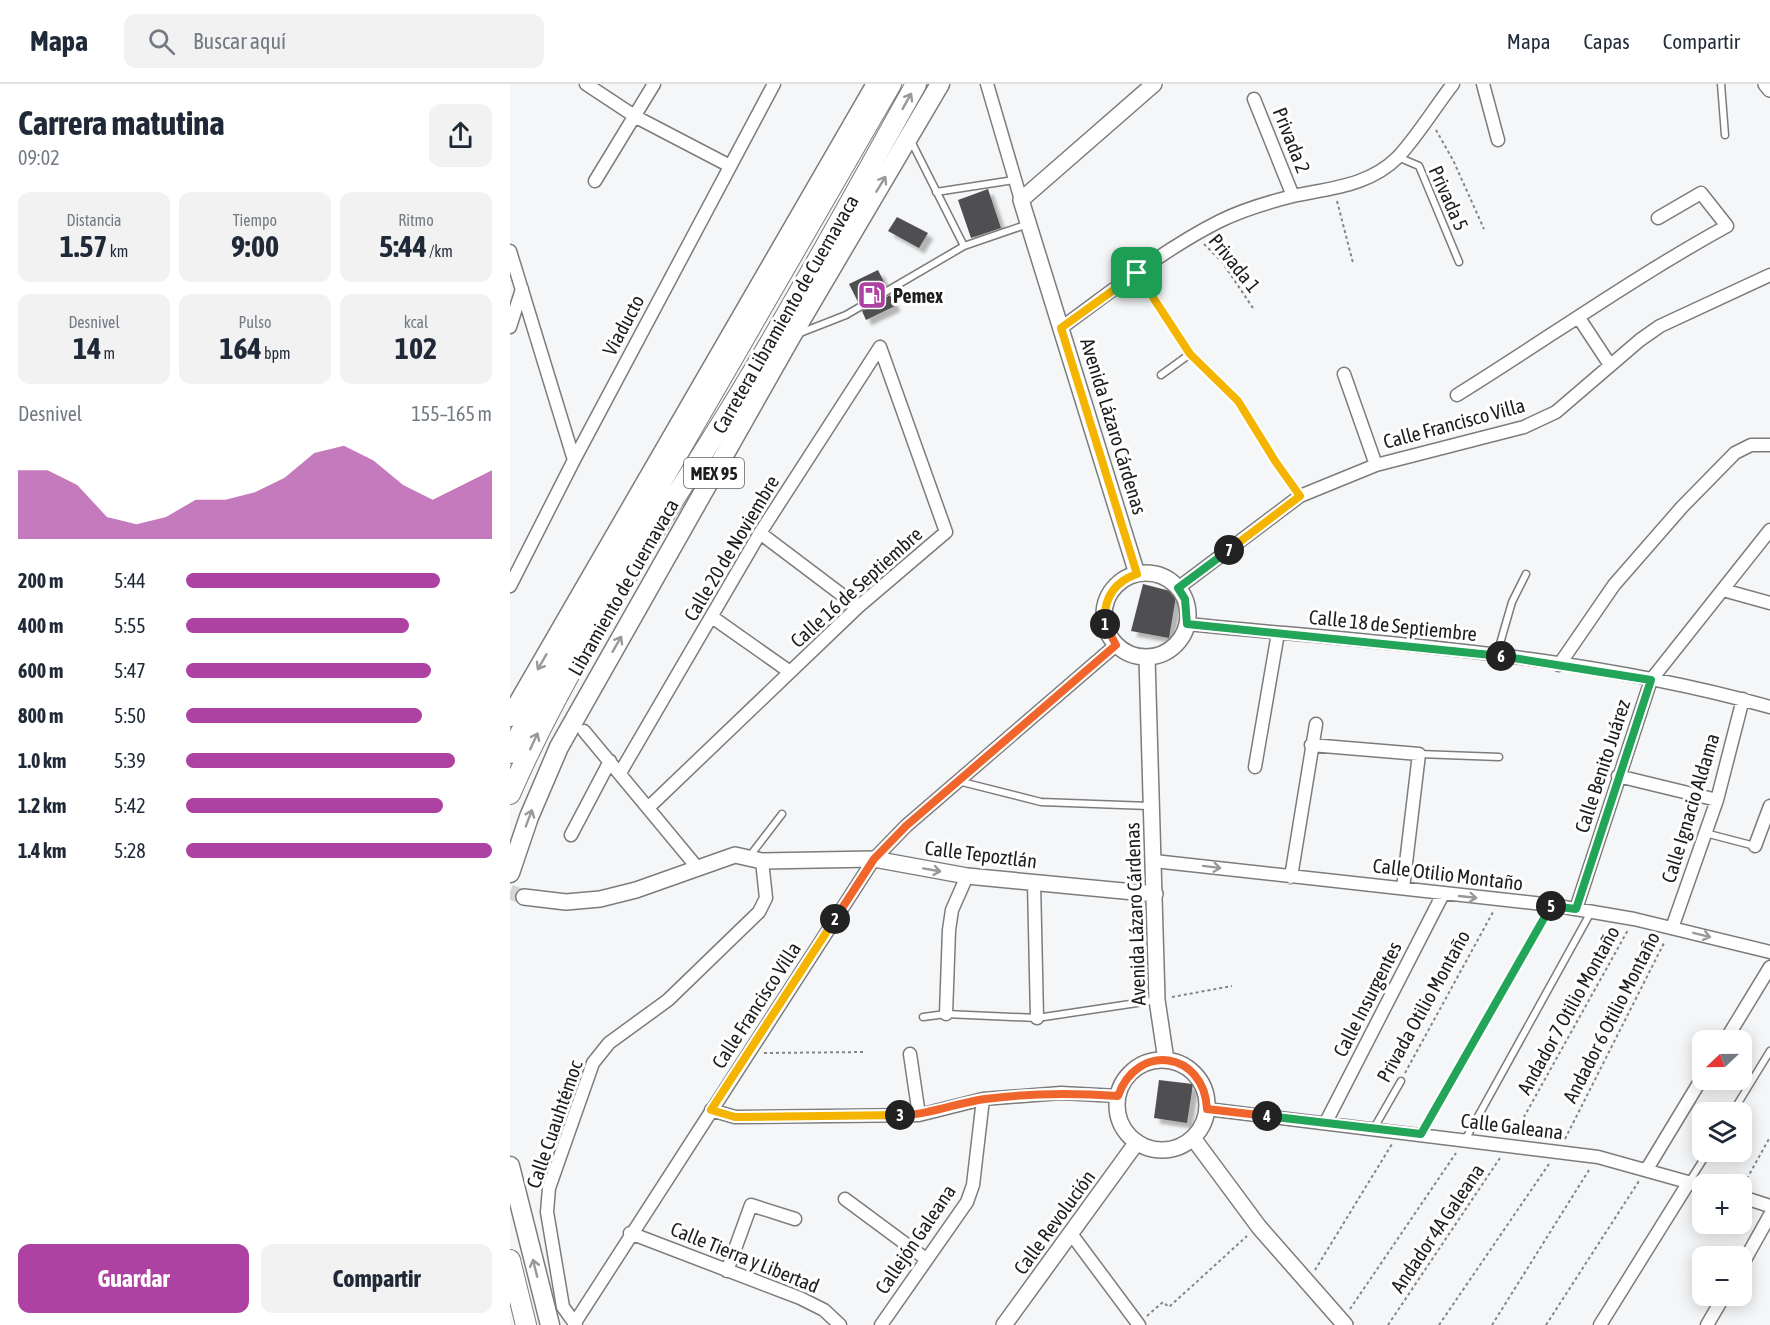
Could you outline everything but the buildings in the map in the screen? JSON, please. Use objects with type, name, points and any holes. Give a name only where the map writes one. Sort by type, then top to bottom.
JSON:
[{"type":"highway","name":"Carretera Libramiento de Cuernavaca","points":[[510,753],[567,645],[891,84]]},
{"type":"highway","name":"Carretera Libramiento de Cuernavaca","points":[[510,794],[535,737],[580,653],[787,318],[916,84]]},
{"type":"highway","points":[[510,1260],[526,1325]]},
{"type":"highway","points":[[510,1307],[514,1325]]},
{"type":"main road","name":"Libramiento de Cuernavaca","points":[[510,717],[876,84]]},
{"type":"main road","name":"Libramiento de Cuernavaca","points":[[510,873],[529,817],[559,747],[791,337],[940,84]]},
{"type":"main road","points":[[510,1166],[550,1325]]},
{"type":"street","points":[[586,84],[636,117],[730,166]]},
{"type":"street","points":[[595,181],[654,84]]},
{"type":"street","name":"Viaducto","points":[[510,586],[574,460],[774,84]]},
{"type":"street","name":"Avenida Lázaro Cárdenas","points":[[987,84],[1014,180],[1137,574]]},
{"type":"street","points":[[1061,328],[1137,273],[1221,220],[1293,196],[1334,190],[1360,181],[1398,157],[1453,84]]},
{"type":"street","points":[[1483,84],[1498,140]]},
{"type":"street","points":[[1766,84],[1770,89]]},
{"type":"street","points":[[1021,200],[1148,87]]},
{"type":"street","name":"Privada 2","points":[[1254,99],[1293,196]]},
{"type":"street","points":[[1456,395],[1579,318],[1669,257],[1726,226],[1701,193],[1658,218]]},
{"type":"street","points":[[510,251],[574,460]]},
{"type":"street","name":"Calle Francisco Villa","points":[[1178,588],[1300,496],[1376,465],[1524,427],[1556,412],[1659,326],[1770,275]]},
{"type":"street","points":[[510,327],[522,289]]},
{"type":"street","points":[[1579,318],[1611,365]]},
{"type":"street","name":"Calle 20 de Noviembre","points":[[620,773],[760,533],[880,347]]},
{"type":"street","name":"Calle 16 de Septiembre","points":[[649,807],[858,608],[946,532],[880,347]]},
{"type":"street","points":[[1344,374],[1376,465]]},
{"type":"street","points":[[1559,665],[1614,585],[1682,507],[1735,453],[1751,445],[1770,445]]},
{"type":"street","name":"Calle Benito Juárez","points":[[1576,909],[1651,680],[1770,530]]},
{"type":"street","points":[[760,533],[858,608]]},
{"type":"street","points":[[1137,574],[1160,576],[1178,588],[1185,599],[1187,624],[1182,637],[1173,648],[1161,655],[1147,658],[1125,652],[1116,645],[1105,625],[1106,603],[1118,584],[1137,574]]},
{"type":"street","points":[[1723,591],[1770,603]]},
{"type":"street","points":[[712,617],[790,672]]},
{"type":"street","name":"Calle 18 de Septiembre","points":[[1187,624],[1497,655],[1651,680],[1743,699],[1770,707]]},
{"type":"street","points":[[1255,767],[1278,633]]},
{"type":"street","name":"Calle Francisco Villa","points":[[575,1324],[630,1233],[874,859],[906,826],[957,780],[1116,645]]},
{"type":"street","name":"Avenida Lázaro Cárdenas","points":[[1147,658],[1157,999],[1166,1060]]},
{"type":"street","name":"Calle Ignacio Aldama","points":[[1672,927],[1717,800],[1743,699]]},
{"type":"street","points":[[1291,877],[1316,724]]},
{"type":"street","points":[[584,731],[696,866]]},
{"type":"street","points":[[1311,745],[1419,754],[1403,888]]},
{"type":"street","points":[[571,835],[610,761]]},
{"type":"street","points":[[1618,776],[1717,800]]},
{"type":"street","points":[[1755,846],[1770,806]]},
{"type":"street","name":"Calle Tepoztlán","points":[[524,897],[566,902],[600,899],[636,890],[696,866],[735,855],[755,859],[874,859],[967,876],[1155,894]]},
{"type":"street","name":"Calle Cuauhtémoc","points":[[575,1324],[563,1306],[547,1212],[549,1188],[593,1063],[609,1044],[668,1000],[759,912],[766,898],[755,859]]},
{"type":"street","name":"Calle Otilio Montaño","points":[[1154,861],[1552,905],[1672,927],[1770,952]]},
{"type":"street","points":[[946,1014],[949,930],[952,910],[967,876]]},
{"type":"street","points":[[1034,882],[1037,1018]]},
{"type":"street","name":"Calle Insurgentes","points":[[1326,1122],[1443,894]]},
{"type":"street","points":[[1732,1030],[1770,967]]},
{"type":"street","points":[[910,1054],[919,1115]]},
{"type":"street","points":[[1166,1060],[1180,1063],[1201,1081],[1206,1095],[1207,1109],[1200,1130],[1193,1138],[1181,1146],[1166,1150],[1151,1149],[1129,1135],[1119,1117],[1118,1096],[1130,1073],[1140,1065],[1166,1060]]},
{"type":"street","points":[[1647,1169],[1695,1090]]},
{"type":"street","points":[[711,1110],[735,1117],[919,1115],[983,1100],[1060,1093],[1118,1096]]},
{"type":"street","name":"Callejón Galeana","points":[[881,1325],[967,1202],[973,1185],[983,1100]]},
{"type":"street","name":"Calle Galeana","points":[[1207,1109],[1559,1151],[1598,1157],[1692,1183]]},
{"type":"street","points":[[1193,1138],[1259,1227],[1343,1323]]},
{"type":"street","name":"Calle Revolución","points":[[1004,1325],[1072,1235],[1137,1142]]},
{"type":"street","points":[[1600,1325],[1689,1182]]},
{"type":"street","points":[[845,1199],[926,1259]]},
{"type":"street","points":[[1752,1200],[1770,1206]]},
{"type":"street","points":[[727,1271],[751,1205],[795,1219]]},
{"type":"street","points":[[1752,1247],[1770,1215]]},
{"type":"street","name":"Calle Tierra y Libertad","points":[[630,1233],[800,1298],[824,1310],[840,1325]]},
{"type":"street","points":[[1072,1235],[1139,1324]]},
{"type":"street","points":[[1707,1325],[1718,1306]]},
{"type":"lane","points":[[1721,84],[1725,135]]},
{"type":"lane","points":[[909,137],[964,246]]},
{"type":"lane","name":"Privada 5","points":[[1398,157],[1419,166],[1459,262]]},
{"type":"lane","points":[[936,192],[1014,180]]},
{"type":"lane","points":[[791,337],[846,315],[964,246],[1028,224]]},
{"type":"lane","points":[[1137,273],[1190,354],[1238,401],[1275,461],[1300,496]]},
{"type":"lane","points":[[1161,375],[1190,354]]},
{"type":"lane","points":[[1497,655],[1512,602],[1526,574]]},
{"type":"lane","points":[[1419,754],[1499,757]]},
{"type":"lane","points":[[957,780],[1041,802],[1153,806]]},
{"type":"lane","points":[[755,859],[782,814]]},
{"type":"lane","points":[[1705,833],[1755,846]]},
{"type":"lane","points":[[1465,1140],[1592,912]]},
{"type":"lane","points":[[923,1017],[946,1014],[1037,1018],[1157,999]]},
{"type":"lane","points":[[1739,1102],[1770,1051]]},
{"type":"lane","name":"Privada Otilio Montaño","points":[[1374,1128],[1401,1081]]},
{"type":"lane","points":[[1689,1182],[1702,1162]]},
{"type":"path","points":[[1423,122],[1436,130],[1448,150],[1484,229]]},
{"type":"path","points":[[1334,190],[1353,263]]},
{"type":"path","name":"Privada 1","points":[[1195,236],[1222,262],[1253,308]]},
{"type":"path","name":"Privada Otilio Montaño","points":[[1401,1081],[1500,900]]},
{"type":"path","points":[[1421,1134],[1552,905]]},
{"type":"path","name":"Andador 7 Otilio Montaño","points":[[1508,1145],[1634,919]]},
{"type":"path","name":"Andador 6 Otilio Montaño","points":[[1439,1325],[1559,1151],[1672,927]]},
{"type":"path","points":[[1157,999],[1232,986]]},
{"type":"path","points":[[747,1053],[866,1052]]},
{"type":"path","points":[[1308,1281],[1399,1131]]},
{"type":"path","points":[[1750,1174],[1770,1137]]},
{"type":"path","points":[[1343,1323],[1465,1140]]},
{"type":"path","name":"Andador 4A Galeana","points":[[1388,1325],[1508,1145]]},
{"type":"path","points":[[1492,1325],[1598,1157]]},
{"type":"path","points":[[1546,1325],[1647,1169]]},
{"type":"path","points":[[1139,1324],[1163,1302],[1169,1307],[1259,1227]]},
{"type":"tunnel","points":[[510,892],[524,897]]},
{"type":"place","name":"Pemex","points":[[872,295]]},
{"type":"route","points":[[1137,273],[1190,354],[1238,401],[1275,461],[1300,496],[1178,588],[1185,599],[1188,611],[1187,624],[1497,655],[1651,680],[1576,909],[1552,905],[1421,1134],[1207,1109],[1206,1095],[1201,1081],[1180,1063],[1166,1060],[1153,1060],[1140,1065],[1122,1084],[1118,1096],[1060,1093],[983,1100],[919,1115],[735,1117],[711,1110],[874,859],[906,826],[957,780],[1116,645],[1105,625],[1106,603],[1110,593],[1118,584],[1137,574],[1061,328],[1137,273]]}]
